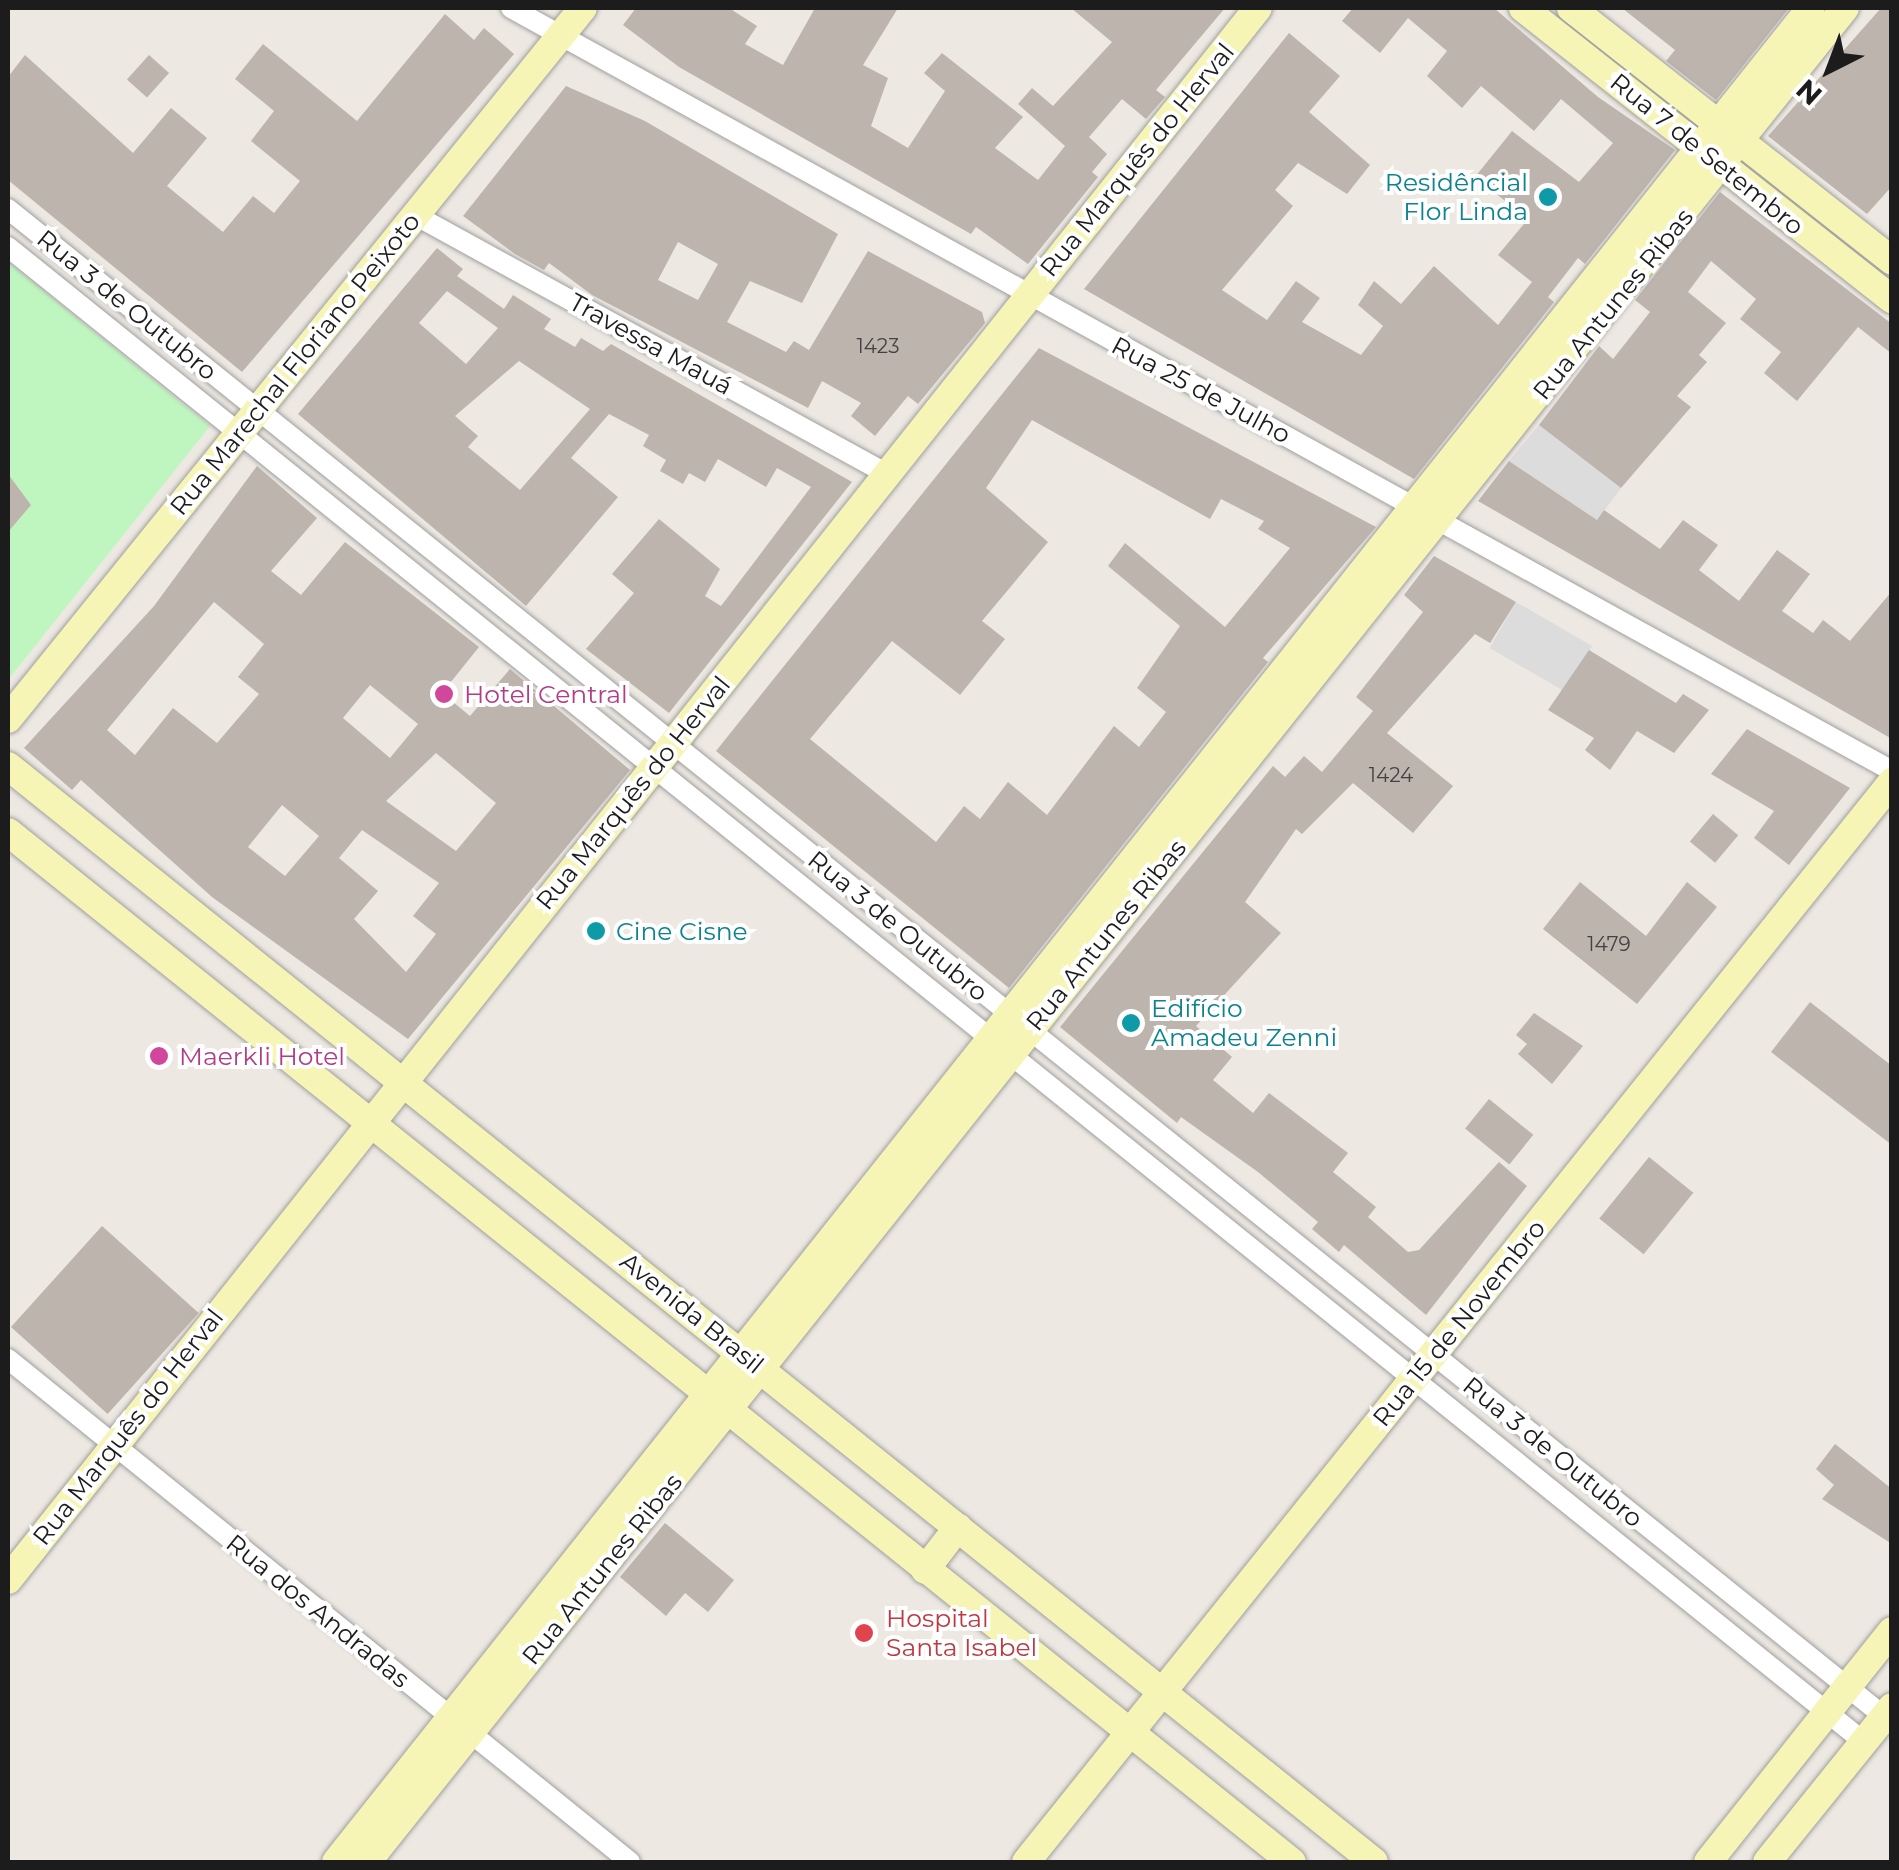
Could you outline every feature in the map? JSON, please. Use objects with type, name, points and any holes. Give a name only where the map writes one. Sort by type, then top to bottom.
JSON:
[{"type":"street","name":"Rua 25 de Julho","points":[[511,8],[558,39],[1892,771]]},
{"type":"street","name":"Rua Marechal Floriano Peixoto","points":[[8,720],[583,8]]},
{"type":"street","name":"Rua Marquês do Herval","points":[[8,1580],[1258,8]]},
{"type":"street","name":"Rua 7 de Setembro","points":[[1571,8],[1892,261]]},
{"type":"street","name":"Rua Antunes Ribas","points":[[336,1862],[459,1727],[1428,513],[1541,392],[1722,170],[1730,133],[1811,8]]},
{"type":"street","name":"Rua Antunes Ribas","points":[[1428,513],[1519,374],[1701,150],[1730,133],[1845,8]]},
{"type":"street","name":"Rua 7 de Setembro","points":[[1538,12],[1722,170],[1892,299]]},
{"type":"street","name":"Rua 3 de Outubro","points":[[8,209],[502,608],[663,756]]},
{"type":"street","name":"Travessa Mauá","points":[[415,215],[887,474]]},
{"type":"street","name":"Rua 3 de Outubro","points":[[8,247],[484,629],[663,756],[1012,1036],[1432,1355],[1847,1686],[1888,1711]]},
{"type":"street","points":[[1519,374],[1541,392]]},
{"type":"street","points":[[484,629],[502,608]]},
{"type":"street","name":"Avenida Brasil","points":[[8,766],[1374,1862]]},
{"type":"street","name":"Rua 15 de Novembro","points":[[1026,1862],[1166,1694],[1432,1355],[1892,782]]},
{"type":"street","points":[[8,832],[374,1119],[718,1404],[1292,1862]]},
{"type":"street","name":"Rua 3 de Outubro","points":[[1012,1036],[1413,1380],[1863,1741]]},
{"type":"street","name":"Rua dos Andradas","points":[[8,1359],[630,1862]]},
{"type":"street","points":[[1591,1523],[1612,1498]]},
{"type":"street","points":[[925,1570],[958,1527]]},
{"type":"street","points":[[1708,1862],[1892,1631]]},
{"type":"street","points":[[1766,1862],[1888,1711]]},
{"type":"street","name":"Rua Antunes Ribas","points":[[367,1862],[459,1727]]},
{"type":"green space","points":[[8,262],[210,426],[8,680]]},
{"type":"shaded area","points":[[1539,425],[1621,488],[1597,520],[1509,461]]},
{"type":"shaded area","points":[[1516,602],[1592,646],[1566,692],[1490,648]]},
{"type":"building","points":[[636,8],[729,8],[757,26],[745,44],[783,65],[815,8],[898,8],[863,65],[888,78],[871,126],[908,148],[945,91],[924,73],[942,53],[1023,117],[995,148],[1038,180],[1065,146],[1018,104],[1032,88],[1053,106],[1112,42],[1071,8],[1225,8],[1156,90],[1165,97],[1146,119],[1122,99],[1089,137],[1107,154],[1092,172],[1098,177],[1028,264],[976,227],[971,234],[679,67],[623,25]]},
{"type":"building","points":[[1353,8],[1494,8],[1598,97],[1675,150],[1585,264],[1578,258],[1548,297],[1554,302],[1414,479],[1084,289],[1289,33],[1340,76],[1309,112],[1370,165],[1347,194],[1298,163],[1275,190],[1293,206],[1222,290],[1267,320],[1296,281],[1320,298],[1302,322],[1361,355],[1383,326],[1358,305],[1374,281],[1401,304],[1434,266],[1498,325],[1532,282],[1498,255],[1528,219],[1475,177],[1512,131],[1579,182],[1613,143],[1561,99],[1534,131],[1481,86],[1462,108],[1427,76],[1447,51],[1408,18],[1380,53],[1342,21]]},
{"type":"building","points":[[1622,8],[1789,8],[1716,100],[1666,61],[1675,50]]},
{"type":"building","points":[[1881,8],[1892,8],[1892,186],[1867,214],[1768,136]]},
{"type":"building","points":[[445,14],[474,40],[484,28],[514,54],[242,372],[8,180],[8,77],[25,55],[133,153],[171,108],[207,138],[167,186],[223,232],[253,196],[274,213],[300,181],[251,141],[274,111],[235,79],[263,44],[357,121]]},
{"type":"building","points":[[149,55],[169,73],[147,98],[127,80]]},
{"type":"building","points":[[566,86],[645,121],[838,234],[802,303],[750,281],[727,322],[786,352],[794,341],[809,350],[868,251],[982,312],[985,323],[918,404],[908,396],[875,436],[851,416],[861,403],[822,381],[808,408],[592,295],[549,263],[544,270],[515,254],[463,216]],"holes":[[[678,242],[718,264],[698,300],[658,280]]]},
{"type":"building","points":[[1720,192],[1892,324],[1892,354],[1858,327],[1797,401],[1764,373],[1781,352],[1740,319],[1756,299],[1711,261],[1688,292],[1726,323],[1699,355],[1707,362],[1677,396],[1691,407],[1621,488],[1539,425],[1599,346],[1613,359],[1650,312],[1635,300]]},
{"type":"building","points":[[437,248],[463,269],[457,276],[504,309],[513,295],[551,319],[544,329],[575,347],[581,338],[603,351],[611,344],[852,482],[669,713],[586,649],[634,593],[612,574],[659,519],[720,569],[705,596],[721,606],[811,487],[777,468],[766,487],[718,459],[705,482],[689,473],[683,484],[660,471],[666,460],[643,446],[649,435],[609,414],[571,458],[618,497],[526,606],[298,414]],"holes":[[[447,291],[498,328],[466,364],[419,323]],[[519,361],[590,409],[520,490],[468,447],[478,436],[455,416]]]},
{"type":"building","points":[[1039,348],[1376,527],[1263,658],[1268,662],[1009,988],[716,751]],"holes":[[[1032,420],[1210,519],[1221,499],[1264,521],[1258,529],[1290,548],[1225,627],[1125,543],[1108,566],[1180,626],[1137,688],[1166,712],[1139,747],[1114,726],[1047,815],[1008,782],[980,819],[964,806],[936,842],[810,739],[892,641],[960,695],[1005,639],[982,621],[1048,542],[986,488]]]},
{"type":"building","points":[[1509,461],[1597,520],[1604,510],[1660,549],[1683,520],[1718,545],[1699,570],[1739,601],[1777,550],[1810,574],[1782,611],[1813,633],[1823,620],[1850,641],[1892,591],[1892,739],[1478,501]]},
{"type":"building","points":[[257,466],[317,518],[271,571],[301,595],[345,542],[479,647],[442,693],[470,716],[510,669],[630,770],[408,1039],[212,897],[81,780],[72,790],[24,748],[154,606]],"holes":[[[214,602],[264,644],[238,677],[259,694],[217,743],[173,708],[135,755],[107,730]],[[370,685],[418,724],[390,758],[343,718]],[[436,753],[496,803],[456,851],[386,801]],[[282,805],[319,836],[285,876],[248,847]],[[362,830],[439,883],[413,916],[436,934],[406,972],[354,919],[378,891],[339,858]]]},
{"type":"building","points":[[8,474],[31,505],[8,532]]},
{"type":"building","points":[[1434,556],[1516,602],[1490,643],[1475,634],[1387,733],[1453,786],[1413,833],[1353,783],[1302,834],[1296,829],[1245,902],[1281,933],[1196,1026],[1232,1057],[1213,1080],[1253,1113],[1269,1093],[1348,1153],[1333,1172],[1376,1207],[1368,1217],[1408,1252],[1419,1250],[1499,1162],[1527,1186],[1426,1315],[1344,1245],[1339,1252],[1312,1229],[1318,1222],[1258,1172],[1181,1117],[1177,1123],[1060,1027],[1273,766],[1285,777],[1304,756],[1322,772],[1373,711],[1356,697],[1423,612],[1404,595]]},
{"type":"building","points":[[1589,650],[1676,703],[1683,694],[1709,710],[1674,753],[1637,731],[1610,770],[1585,750],[1594,738],[1548,710]]},
{"type":"building","points":[[1747,729],[1850,788],[1789,865],[1754,838],[1774,811],[1711,774]]},
{"type":"building","points":[[1713,814],[1738,835],[1715,863],[1690,842]]},
{"type":"building","points":[[1580,882],[1646,936],[1687,882],[1717,907],[1637,1004],[1543,929]]},
{"type":"building","points":[[1810,1002],[1892,1066],[1892,1145],[1771,1052]]},
{"type":"building","points":[[1534,1013],[1583,1046],[1552,1084],[1518,1054],[1527,1044],[1516,1035]]},
{"type":"building","points":[[1489,1099],[1533,1135],[1509,1164],[1465,1129]]},
{"type":"building","points":[[1649,1157],[1693,1193],[1644,1254],[1599,1218]]},
{"type":"building","points":[[102,1226],[199,1313],[108,1414],[11,1327]]},
{"type":"building","points":[[1835,1444],[1892,1489],[1892,1544],[1822,1499],[1834,1485],[1816,1469]]},
{"type":"building","points":[[665,1523],[734,1580],[708,1612],[685,1593],[666,1616],[620,1577]]},
{"type":"place","name":"Residêncial Flor Linda","points":[[1548,197]]},
{"type":"place","name":"Hotel Central","points":[[444,694]]},
{"type":"place","name":"Cine Cisne","points":[[596,931]]},
{"type":"place","name":"Edifício Amadeu Zenni","points":[[1131,1023]]},
{"type":"place","name":"Maerkli Hotel","points":[[159,1056]]},
{"type":"place","name":"Hospital Santa Isabel","points":[[864,1633]]}]
